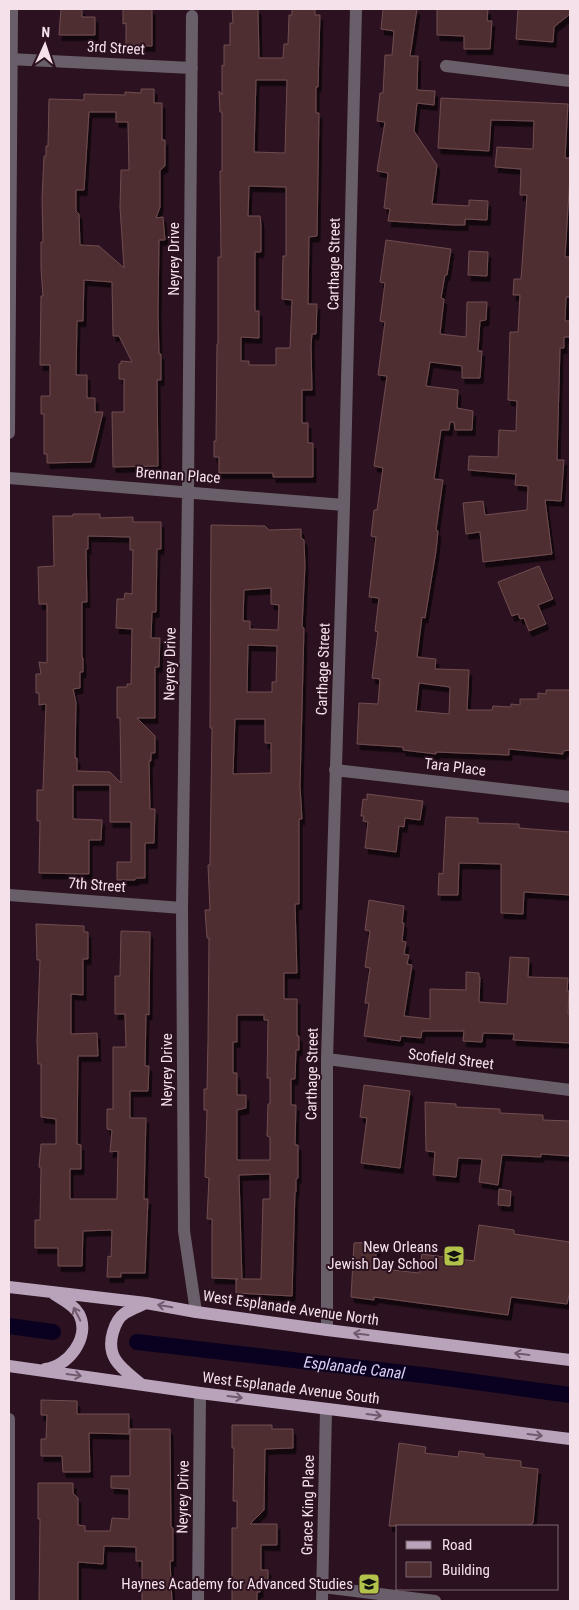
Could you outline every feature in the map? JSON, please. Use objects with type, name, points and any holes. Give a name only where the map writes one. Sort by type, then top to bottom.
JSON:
[{"type":"main road","name":"West Esplanade Avenue North","points":[[9,1287],[146,1303],[196,1312],[327,1330],[570,1360]]},
{"type":"main road","points":[[38,1370],[55,1368],[67,1358],[78,1348],[83,1330],[80,1315],[73,1306],[51,1292]]},
{"type":"main road","points":[[142,1385],[120,1367],[111,1353],[111,1338],[115,1325],[124,1314],[146,1303]]},
{"type":"main road","name":"West Esplanade Avenue South","points":[[9,1366],[200,1393],[570,1439]]},
{"type":"street","points":[[9,432],[12,9]]},
{"type":"street","name":"Carthage Street","points":[[327,1330],[327,1059],[344,505],[356,9]]},
{"type":"street","name":"Neyrey Drive","points":[[192,16],[182,908],[184,1231],[196,1312]]},
{"type":"street","name":"3rd Street","points":[[11,59],[192,68]]},
{"type":"street","points":[[446,66],[570,81]]},
{"type":"street","name":"Brennan Place","points":[[9,478],[344,505]]},
{"type":"street","name":"Tara Place","points":[[336,770],[570,797]]},
{"type":"street","name":"7th Street","points":[[9,895],[182,908]]},
{"type":"street","name":"Scofield Street","points":[[327,1059],[570,1090]]},
{"type":"street","name":"Neyrey Drive","points":[[198,1601],[200,1393]]},
{"type":"street","name":"Grace King Place","points":[[322,1601],[326,1409]]},
{"type":"street","points":[[9,1419],[9,1601]]},
{"type":"street","points":[[322,1587],[435,1601]]},
{"type":"building","points":[[61,9],[82,9],[82,17],[95,17],[95,35],[59,35]]},
{"type":"building","points":[[123,9],[152,9],[152,46],[126,45],[126,23],[123,24]]},
{"type":"building","points":[[232,9],[258,9],[259,58],[283,58],[284,44],[288,44],[289,15],[292,15],[292,9],[315,9],[315,15],[320,15],[318,87],[316,87],[316,113],[319,113],[317,236],[309,237],[308,304],[317,304],[316,334],[312,334],[311,345],[312,390],[302,390],[302,423],[308,423],[308,443],[313,443],[313,477],[273,477],[273,473],[219,473],[219,457],[214,457],[218,344],[218,257],[221,257],[220,171],[222,171],[222,112],[220,112],[219,91],[222,95],[224,45],[230,45],[230,23],[233,23]],"holes":[[[256,80],[287,80],[285,153],[254,152]],[[249,186],[286,187],[286,256],[283,256],[282,299],[292,300],[290,348],[276,348],[276,365],[249,365],[249,361],[241,361],[241,337],[259,338],[259,311],[255,311],[255,252],[261,252],[261,225],[260,216],[248,216]]]},
{"type":"building","points":[[383,9],[417,9],[410,56],[418,56],[417,90],[435,91],[434,105],[417,103],[414,131],[437,165],[432,204],[469,206],[469,200],[488,201],[487,220],[465,219],[465,225],[388,221],[390,209],[384,208],[388,173],[377,171],[385,122],[377,121],[380,93],[383,93],[385,55],[392,55],[394,31],[381,29]]},
{"type":"building","points":[[437,9],[488,9],[487,21],[492,21],[490,49],[464,49],[464,36],[437,35]]},
{"type":"building","points":[[518,9],[570,9],[570,14],[554,27],[553,42],[516,39]]},
{"type":"building","points":[[141,89],[154,89],[154,103],[162,103],[162,140],[165,140],[165,166],[160,170],[160,207],[156,218],[163,217],[165,240],[159,240],[158,313],[161,380],[157,380],[158,466],[113,467],[112,412],[124,412],[124,379],[119,379],[119,364],[121,364],[121,361],[132,362],[119,336],[113,336],[112,282],[84,280],[83,321],[77,321],[76,375],[87,375],[87,398],[95,398],[95,412],[103,412],[91,462],[47,463],[47,454],[44,454],[44,414],[41,414],[41,396],[50,396],[50,365],[40,365],[41,296],[43,296],[41,269],[41,242],[43,242],[42,198],[44,156],[46,156],[46,146],[48,146],[49,99],[84,100],[84,94],[125,95],[125,92],[141,93]],"holes":[[[89,112],[116,112],[116,122],[128,122],[129,170],[121,170],[120,207],[124,268],[99,246],[80,245],[79,214],[76,211],[76,190],[84,190]]]},
{"type":"building","points":[[441,98],[568,104],[565,158],[570,158],[570,175],[565,257],[570,257],[570,297],[566,297],[565,321],[570,321],[570,337],[564,337],[564,348],[560,348],[557,460],[564,460],[561,501],[545,500],[552,554],[483,562],[480,532],[466,534],[463,503],[483,501],[485,515],[527,510],[528,486],[515,485],[516,474],[468,470],[469,456],[498,457],[499,430],[516,431],[517,401],[508,400],[510,332],[518,332],[520,295],[513,295],[514,279],[521,279],[527,195],[520,195],[521,169],[495,167],[497,147],[533,149],[534,121],[491,120],[489,151],[438,148]]},
{"type":"building","points":[[386,240],[451,249],[441,298],[444,299],[440,334],[466,337],[467,302],[487,302],[486,320],[480,321],[478,351],[482,351],[480,378],[462,378],[462,366],[430,362],[426,386],[458,390],[457,408],[473,411],[472,430],[455,430],[454,422],[450,422],[449,430],[441,430],[434,479],[443,480],[436,530],[438,531],[436,551],[425,618],[422,617],[417,657],[436,659],[435,669],[469,670],[467,710],[492,710],[493,706],[511,707],[511,704],[520,705],[520,699],[538,699],[538,693],[546,694],[546,690],[570,690],[570,750],[563,751],[563,754],[509,749],[509,755],[436,752],[436,754],[403,750],[403,747],[357,744],[359,703],[378,704],[380,679],[372,678],[378,632],[375,631],[379,598],[369,597],[376,537],[371,536],[374,510],[377,510],[383,468],[374,466],[387,376],[378,375],[385,322],[380,321],[385,283],[380,282]],"holes":[[[419,683],[450,687],[449,714],[416,711]]]},
{"type":"building","points":[[469,251],[488,252],[487,276],[468,275]]},
{"type":"building","points":[[73,514],[100,514],[100,518],[133,517],[133,522],[161,522],[161,549],[157,549],[156,612],[152,612],[151,638],[160,638],[159,667],[155,667],[155,718],[137,718],[155,736],[155,753],[151,753],[151,761],[149,761],[150,809],[155,809],[154,843],[145,843],[145,878],[137,878],[135,880],[117,880],[117,862],[131,862],[131,822],[110,822],[110,785],[73,785],[73,819],[102,820],[101,840],[89,840],[89,874],[39,873],[40,821],[37,821],[37,790],[43,790],[46,704],[39,705],[39,693],[36,693],[36,674],[41,674],[39,662],[47,663],[47,604],[39,604],[38,567],[54,566],[53,516],[73,516]],"holes":[[[88,536],[130,537],[130,550],[133,550],[132,594],[125,593],[124,599],[117,599],[116,628],[132,629],[131,684],[127,684],[127,687],[117,687],[117,718],[120,718],[121,783],[110,772],[77,771],[77,758],[75,758],[76,702],[73,689],[80,688],[80,672],[83,672],[82,602],[87,602],[86,549],[88,549]]]},
{"type":"building","points":[[211,525],[265,526],[269,530],[301,529],[301,538],[304,540],[305,566],[302,627],[304,628],[300,786],[302,819],[299,819],[299,904],[295,904],[297,973],[284,973],[284,999],[297,999],[297,1036],[299,1036],[299,1050],[296,1050],[295,1079],[291,1079],[291,1105],[296,1105],[295,1145],[298,1145],[292,1296],[236,1293],[236,1279],[238,1279],[212,1278],[212,1219],[207,1219],[209,1178],[205,1177],[207,1110],[204,1110],[204,1089],[207,1089],[208,1040],[209,938],[207,938],[205,910],[210,910],[208,865],[210,865],[212,728],[210,728]],"holes":[[[271,588],[271,604],[279,605],[278,630],[250,629],[250,621],[243,621],[244,590]],[[248,645],[277,646],[276,682],[272,682],[272,692],[247,692]],[[235,719],[265,719],[265,743],[271,743],[271,773],[233,774]],[[237,1015],[264,1015],[264,1020],[268,1020],[267,1078],[270,1078],[270,1104],[268,1104],[267,1136],[270,1137],[270,1160],[237,1160],[237,1110],[246,1108],[246,1095],[237,1095],[237,1073],[233,1073],[233,1042],[237,1042]],[[270,1174],[270,1199],[263,1199],[261,1279],[242,1279],[239,1175]]]},
{"type":"building","points":[[539,566],[553,599],[538,605],[546,624],[529,631],[524,618],[520,619],[518,614],[512,616],[498,582]]},
{"type":"building","points":[[367,794],[423,801],[420,820],[405,818],[404,827],[399,826],[396,852],[365,848],[368,822],[363,821],[364,816],[361,816],[363,799],[367,800]]},
{"type":"building","points":[[446,817],[478,818],[478,823],[519,824],[519,828],[570,832],[570,895],[524,892],[523,914],[501,913],[501,864],[459,863],[458,895],[438,895],[439,873],[443,874]]},
{"type":"building","points":[[369,900],[404,906],[402,941],[406,942],[404,954],[409,955],[407,964],[412,965],[404,1016],[430,1019],[430,989],[466,990],[466,972],[479,973],[479,1002],[507,1004],[510,957],[529,958],[528,977],[568,978],[570,1043],[513,1040],[514,1034],[483,1033],[482,1042],[463,1041],[464,1031],[422,1031],[421,1038],[401,1036],[400,1041],[364,1036],[369,1003],[365,1003],[370,968],[365,967],[370,931],[365,930]]},
{"type":"building","points":[[36,924],[84,926],[84,932],[88,932],[88,959],[83,959],[83,995],[71,994],[71,1034],[97,1033],[98,1056],[78,1056],[77,1144],[81,1145],[81,1169],[70,1169],[70,1199],[117,1199],[118,1151],[110,1152],[112,1130],[107,1129],[107,1109],[113,1109],[113,1047],[126,1047],[125,1014],[115,1014],[115,976],[120,976],[121,931],[150,932],[149,1015],[146,1014],[145,1066],[149,1066],[148,1091],[130,1091],[130,1118],[146,1118],[144,1199],[148,1199],[145,1273],[121,1273],[121,1277],[107,1277],[108,1256],[111,1257],[112,1230],[83,1231],[82,1266],[58,1266],[58,1248],[35,1248],[35,1220],[40,1220],[41,1168],[39,1167],[41,1144],[56,1144],[56,1119],[41,1117],[41,1064],[38,1064],[37,1041],[40,960],[37,960]]},
{"type":"building","points":[[364,1085],[410,1091],[400,1168],[361,1163],[367,1118],[360,1117]]},
{"type":"building","points":[[425,1102],[456,1104],[456,1107],[500,1109],[500,1113],[543,1115],[543,1120],[570,1121],[570,1156],[541,1154],[541,1157],[502,1155],[498,1185],[479,1182],[482,1159],[458,1158],[456,1177],[433,1175],[435,1152],[426,1151]]},
{"type":"building","points":[[499,1189],[511,1191],[510,1206],[498,1205]]},
{"type":"building","points":[[479,1225],[514,1230],[514,1234],[570,1242],[570,1295],[567,1304],[511,1297],[508,1315],[374,1297],[374,1300],[351,1297],[354,1243],[371,1242],[371,1246],[377,1248],[374,1268],[419,1273],[422,1254],[474,1261]]},
{"type":"building","points":[[41,1400],[77,1401],[77,1414],[129,1414],[129,1434],[89,1433],[90,1472],[63,1472],[62,1456],[41,1456],[41,1439],[46,1439],[47,1415],[41,1415]]},
{"type":"building","points":[[232,1425],[272,1425],[272,1429],[293,1429],[293,1448],[265,1449],[264,1510],[250,1524],[277,1524],[277,1545],[261,1545],[261,1570],[268,1570],[268,1584],[260,1584],[260,1592],[257,1592],[257,1601],[232,1601],[232,1528],[237,1528],[237,1501],[233,1501],[234,1448],[232,1448]]},
{"type":"building","points":[[130,1429],[170,1429],[171,1527],[173,1528],[173,1561],[170,1561],[172,1601],[142,1601],[142,1561],[136,1561],[136,1547],[104,1546],[103,1564],[78,1562],[78,1601],[39,1601],[40,1519],[38,1519],[38,1483],[73,1483],[73,1493],[78,1498],[78,1525],[85,1526],[85,1531],[110,1531],[112,1518],[129,1519],[129,1489],[111,1488],[111,1476],[130,1476]]},
{"type":"building","points":[[399,1443],[426,1447],[425,1453],[458,1457],[459,1451],[484,1454],[484,1457],[521,1461],[521,1467],[538,1469],[533,1523],[530,1525],[389,1526]]},
{"type":"waterway","name":"Esplanade Canal","points":[[9,1326],[53,1332]]},
{"type":"waterway","name":"Esplanade Canal","points":[[137,1342],[431,1376],[570,1395]]},
{"type":"place","name":"New Orleans Jewish Day School","points":[[454,1256]]},
{"type":"place","name":"Haynes Academy for Advanced Studies","points":[[369,1584]]}]
